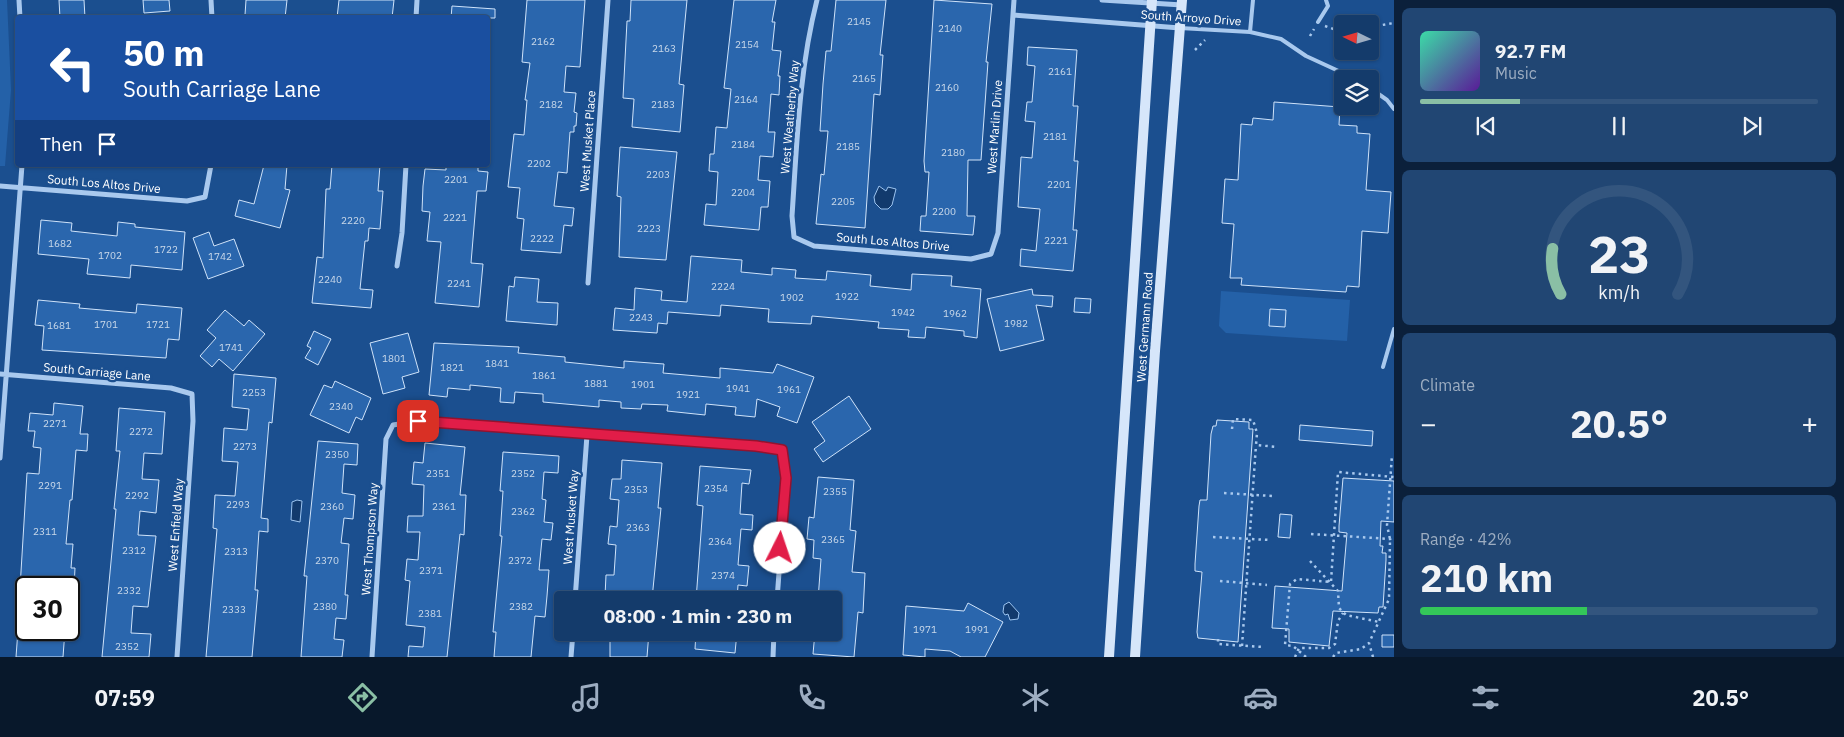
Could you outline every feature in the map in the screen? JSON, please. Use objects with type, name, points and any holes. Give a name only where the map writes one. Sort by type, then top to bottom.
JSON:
[{"type":"main road","name":"West Germann Road","points":[[1109,657],[1152,2]]},
{"type":"main road","name":"West Germann Road","points":[[1136,657],[1155,351],[1182,3]]},
{"type":"street","points":[[19,0],[20,15]]},
{"type":"street","points":[[211,0],[212,15]]},
{"type":"street","points":[[416,15],[417,0]]},
{"type":"street","name":"West Musket Place","points":[[588,283],[608,0]]},
{"type":"street","name":"West Weatherby Way","points":[[794,237],[792,216],[802,82],[808,35],[817,0]]},
{"type":"street","name":"West Marlin Drive","points":[[991,254],[998,233],[1014,0]]},
{"type":"street","name":"South Arroyo Drive","points":[[1102,0],[1182,3]]},
{"type":"street","name":"South Arroyo Drive","points":[[1014,15],[1180,28]]},
{"type":"street","points":[[0,458],[3,374],[22,167]]},
{"type":"street","name":"South Los Altos Drive","points":[[0,186],[187,201],[205,197],[211,167]]},
{"type":"street","points":[[397,266],[402,233],[406,167]]},
{"type":"street","name":"South Los Altos Drive","points":[[794,237],[814,246],[971,259],[991,254]]},
{"type":"street","name":"South Carriage Lane","points":[[3,374],[170,388],[192,394]]},
{"type":"street","name":"West Enfield Way","points":[[177,657],[193,421],[192,394]]},
{"type":"street","name":"West Thompson Way","points":[[372,657],[386,439],[393,425],[418,421],[587,435]]},
{"type":"street","points":[[587,435],[756,446],[782,450],[786,478],[778,591]]},
{"type":"street","name":"West Musket Way","points":[[576,591],[587,435]]},
{"type":"street","points":[[571,657],[572,641]]},
{"type":"street","points":[[772,657],[773,641]]},
{"type":"lane","points":[[1250,32],[1253,0]]},
{"type":"lane","points":[[1318,22],[1328,6],[1326,0]]},
{"type":"lane","name":"South Arroyo Drive","points":[[1180,28],[1250,32],[1281,39],[1306,56],[1336,70]]},
{"type":"lane","points":[[1379,95],[1394,109]]},
{"type":"lane","points":[[1383,367],[1394,329]]},
{"type":"path","points":[[1379,26],[1394,23]]},
{"type":"path","points":[[1195,50],[1205,40]]},
{"type":"path","points":[[1232,429],[1233,419],[1254,420],[1258,433],[1242,646]]},
{"type":"path","points":[[1256,445],[1277,447]]},
{"type":"path","points":[[1336,652],[1361,649],[1369,643],[1389,599],[1390,539],[1387,524],[1392,477],[1392,456]]},
{"type":"path","points":[[1331,582],[1338,472],[1392,477]]},
{"type":"path","points":[[1224,493],[1273,496]]},
{"type":"path","points":[[1311,534],[1390,539],[1394,536]]},
{"type":"path","points":[[1213,537],[1270,540]]},
{"type":"path","points":[[1310,561],[1338,591],[1338,608],[1343,613],[1379,622]]},
{"type":"path","points":[[1331,582],[1297,579],[1290,584],[1285,645],[1298,649],[1331,647],[1336,644],[1338,620],[1343,613]]},
{"type":"path","points":[[1220,582],[1267,585]]},
{"type":"path","points":[[1218,639],[1218,644],[1263,647]]},
{"type":"path","points":[[1369,643],[1373,657]]},
{"type":"path","points":[[1331,647],[1336,652]]},
{"type":"path","points":[[1295,657],[1298,649]]},
{"type":"path","points":[[1298,649],[1306,657]]},
{"type":"path","points":[[1333,657],[1336,652]]},
{"type":"shaded area","points":[[0,0],[7,0],[11,90],[5,166],[0,166]]},
{"type":"shaded area","points":[[879,186],[886,191],[888,187],[896,189],[892,205],[888,209],[881,209],[875,203],[874,197]]},
{"type":"shaded area","points":[[1221,291],[1350,300],[1347,341],[1226,333],[1219,326]]},
{"type":"shaded area","points":[[302,501],[300,522],[291,520],[292,502]]},
{"type":"shaded area","points":[[1009,602],[1019,613],[1018,619],[1010,620],[1008,614],[1005,615],[1003,612],[1004,605]]},
{"type":"building","points":[[59,0],[84,0],[85,15],[60,15]]},
{"type":"building","points":[[143,0],[169,0],[170,11],[144,13]]},
{"type":"building","points":[[246,0],[287,0],[285,15],[245,15]]},
{"type":"building","points":[[339,0],[394,0],[392,15],[337,15]]},
{"type":"building","points":[[527,0],[585,0],[580,67],[566,66],[564,92],[576,93],[574,112],[577,113],[574,132],[570,132],[567,173],[558,172],[554,206],[574,208],[572,226],[564,225],[561,253],[521,250],[524,219],[517,218],[520,188],[508,187],[514,134],[524,135],[527,100],[525,100],[530,63],[522,62]]},
{"type":"building","points":[[631,0],[687,0],[679,84],[684,85],[680,132],[632,127],[634,99],[623,98],[627,21],[630,21]]},
{"type":"building","points":[[734,0],[776,0],[772,22],[775,22],[772,50],[781,51],[778,76],[780,76],[779,95],[771,94],[768,132],[775,132],[773,157],[760,156],[758,180],[770,181],[768,207],[761,207],[759,230],[704,225],[706,204],[716,205],[718,172],[709,171],[710,154],[714,154],[716,127],[727,128],[731,89],[724,88]]},
{"type":"building","points":[[836,0],[886,0],[880,55],[883,55],[880,95],[874,94],[865,228],[816,224],[821,174],[824,175],[828,131],[820,131],[823,84],[826,51],[831,51]]},
{"type":"building","points":[[934,0],[992,4],[986,62],[988,62],[981,160],[968,160],[967,216],[975,216],[973,235],[920,231],[921,216],[926,216],[929,172],[925,172],[924,161]]},
{"type":"building","points":[[452,6],[495,9],[495,18],[490,18],[490,15],[451,15]]},
{"type":"building","points":[[1028,47],[1077,50],[1073,106],[1078,106],[1074,161],[1078,161],[1073,230],[1077,230],[1073,271],[1020,266],[1021,249],[1036,251],[1040,209],[1018,207],[1021,157],[1032,158],[1035,122],[1025,121],[1027,102],[1032,102],[1035,66],[1027,65]]},
{"type":"building","points":[[1274,102],[1334,107],[1334,115],[1340,115],[1339,125],[1357,126],[1357,133],[1370,134],[1366,190],[1391,192],[1388,233],[1362,231],[1359,287],[1347,286],[1346,292],[1241,285],[1242,278],[1230,278],[1234,224],[1222,223],[1225,179],[1238,180],[1241,124],[1252,125],[1253,118],[1273,120]]},
{"type":"building","points":[[620,147],[677,152],[666,260],[619,257],[621,197],[617,196]]},
{"type":"building","points":[[263,167],[287,167],[285,189],[290,190],[280,228],[235,216],[239,200],[254,204]]},
{"type":"building","points":[[332,167],[380,167],[378,191],[383,191],[380,229],[369,228],[368,241],[365,241],[360,289],[373,290],[371,308],[312,303],[317,257],[323,258],[326,189],[330,189]]},
{"type":"building","points":[[446,167],[478,167],[478,171],[488,172],[486,191],[477,191],[471,263],[483,264],[479,307],[435,303],[441,242],[427,241],[430,212],[422,211],[423,186],[425,169],[446,170]]},
{"type":"building","points":[[41,220],[72,223],[71,231],[117,236],[118,222],[135,224],[135,227],[185,232],[182,270],[131,265],[130,278],[87,274],[89,259],[38,254]]},
{"type":"building","points":[[209,232],[214,246],[234,239],[244,266],[208,279],[193,238]]},
{"type":"building","points":[[691,256],[742,260],[741,272],[772,275],[772,268],[796,270],[795,278],[826,280],[827,271],[871,275],[870,286],[911,290],[912,274],[952,276],[951,286],[981,289],[977,338],[964,336],[964,331],[926,327],[925,338],[908,337],[909,330],[878,328],[879,322],[812,316],[811,324],[768,322],[769,309],[721,305],[720,316],[668,312],[667,324],[658,323],[657,333],[613,330],[615,308],[634,310],[635,288],[662,291],[661,300],[687,302]]},
{"type":"building","points":[[515,277],[539,279],[537,302],[558,303],[557,325],[506,321],[509,286],[514,287]]},
{"type":"building","points":[[1032,289],[1033,295],[1053,296],[1052,307],[1036,305],[1044,340],[1000,351],[987,299]]},
{"type":"building","points":[[1075,298],[1091,299],[1090,313],[1074,312]]},
{"type":"building","points":[[38,300],[80,304],[79,308],[136,313],[137,304],[182,308],[179,340],[168,339],[166,358],[42,350],[44,326],[35,325]]},
{"type":"building","points":[[1270,309],[1286,310],[1285,327],[1269,326]]},
{"type":"building","points":[[225,310],[244,326],[249,320],[265,334],[233,371],[219,359],[212,367],[200,356],[216,338],[207,330]]},
{"type":"building","points":[[314,331],[331,339],[318,365],[305,358],[311,348],[307,346]]},
{"type":"building","points":[[408,333],[419,372],[402,377],[405,388],[383,394],[370,343]]},
{"type":"building","points":[[434,343],[519,347],[518,353],[565,357],[565,362],[624,368],[624,361],[664,364],[663,373],[720,378],[720,368],[773,373],[777,364],[814,377],[797,423],[777,416],[780,407],[757,399],[755,417],[735,415],[736,407],[706,404],[705,415],[667,411],[668,405],[642,404],[641,409],[621,408],[621,402],[599,400],[599,407],[543,402],[543,394],[515,392],[514,403],[500,402],[501,388],[470,385],[470,390],[448,388],[447,397],[429,395]]},
{"type":"building","points":[[234,374],[276,378],[272,423],[269,422],[261,518],[268,519],[268,532],[259,531],[255,590],[258,590],[252,657],[206,657],[217,529],[213,528],[215,495],[235,496],[238,462],[222,461],[224,428],[247,430],[249,409],[232,407]]},
{"type":"building","points":[[335,381],[371,398],[362,420],[356,417],[349,433],[310,415],[324,385],[332,388]]},
{"type":"building","points":[[849,396],[871,429],[823,462],[814,449],[825,441],[812,422]]},
{"type":"building","points":[[54,403],[83,406],[80,434],[88,434],[87,451],[76,450],[72,500],[70,500],[66,544],[73,544],[71,568],[75,568],[75,576],[21,576],[27,473],[39,474],[41,448],[33,447],[35,431],[28,431],[30,413],[53,415]]},
{"type":"building","points":[[119,408],[165,412],[162,454],[144,453],[142,479],[159,480],[156,513],[140,511],[138,535],[156,536],[148,607],[133,606],[131,633],[151,634],[149,657],[102,657],[120,451],[116,451]]},
{"type":"building","points":[[1217,420],[1249,422],[1249,429],[1253,429],[1238,642],[1198,638],[1197,632],[1202,572],[1195,571],[1199,506],[1200,500],[1207,500],[1211,434]]},
{"type":"building","points":[[1300,425],[1373,431],[1372,446],[1299,440]]},
{"type":"building","points":[[318,441],[358,444],[357,465],[344,464],[342,493],[355,495],[353,519],[344,518],[341,543],[349,544],[345,595],[348,595],[346,619],[336,618],[334,639],[344,640],[342,657],[301,657],[307,576],[304,576]]},
{"type":"building","points":[[425,443],[465,447],[460,495],[466,495],[464,535],[460,534],[447,657],[408,657],[409,646],[423,647],[425,627],[406,625],[410,581],[405,580],[407,559],[418,560],[420,532],[407,532],[408,516],[423,516],[424,485],[412,484],[414,462],[423,463]]},
{"type":"building","points":[[503,452],[559,456],[558,473],[544,472],[542,499],[546,500],[544,522],[553,523],[551,540],[542,539],[539,570],[549,570],[547,596],[545,617],[535,616],[531,657],[494,657],[496,632],[493,632],[502,536],[500,536],[503,491],[500,491]]},
{"type":"building","points":[[622,460],[662,463],[658,508],[661,508],[653,591],[605,591],[606,575],[614,575],[616,545],[608,544],[610,526],[617,527],[619,500],[610,499],[612,479],[621,479]]},
{"type":"building","points":[[700,466],[751,470],[749,484],[742,483],[740,514],[753,515],[752,530],[741,529],[738,565],[749,566],[747,586],[738,585],[738,591],[697,591],[703,506],[697,505]]},
{"type":"building","points":[[818,477],[854,480],[850,530],[856,531],[852,572],[865,573],[863,613],[858,612],[854,657],[813,654],[814,641],[842,641],[842,591],[819,591],[821,559],[813,558],[814,540],[807,539],[809,517],[814,518]]},
{"type":"building","points":[[1343,478],[1394,481],[1394,522],[1381,521],[1380,546],[1383,546],[1382,553],[1386,553],[1383,607],[1379,607],[1378,613],[1333,611],[1329,646],[1289,642],[1289,629],[1272,628],[1275,586],[1342,591],[1347,533],[1339,532]]},
{"type":"building","points":[[1280,514],[1292,515],[1290,538],[1278,537]]},
{"type":"building","points":[[968,603],[1003,622],[985,657],[961,657],[950,651],[925,649],[925,657],[903,655],[906,606],[964,611]]},
{"type":"building","points":[[1382,635],[1394,635],[1394,647],[1382,647]]},
{"type":"building","points":[[17,641],[64,641],[63,657],[16,657]]},
{"type":"building","points":[[610,641],[648,641],[647,657],[610,657]]},
{"type":"building","points":[[695,641],[736,641],[735,653],[695,649]]},
{"type":"route","points":[[418,421],[756,446],[782,450],[786,478],[780,548]]}]
